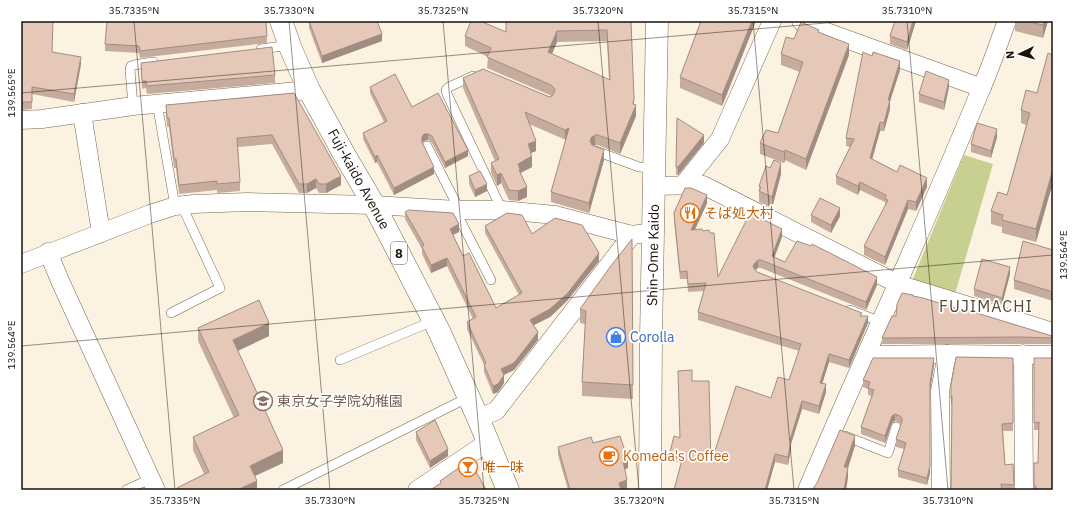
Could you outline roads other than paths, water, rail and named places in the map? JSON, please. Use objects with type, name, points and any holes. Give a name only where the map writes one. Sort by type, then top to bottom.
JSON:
[{"type":"main road","name":"Fuji-kaido Avenue","points":[[281,21],[289,44],[309,90],[374,205],[433,321],[478,418],[508,490]]},
{"type":"main road","name":"Shin-Ome Kaido","points":[[650,490],[642,234],[655,177],[657,21]]},
{"type":"street","points":[[683,185],[720,139],[772,21]]},
{"type":"street","points":[[801,21],[807,25],[982,88]]},
{"type":"street","points":[[807,490],[898,284],[982,88],[1007,21]]},
{"type":"street","points":[[21,120],[42,119],[157,103],[309,90]]},
{"type":"street","points":[[82,113],[101,233]]},
{"type":"street","points":[[655,177],[683,185],[703,185],[898,284],[1053,332]]},
{"type":"street","points":[[21,264],[48,252],[150,214],[179,206],[194,204],[247,202],[374,205],[457,210],[502,210],[555,215],[642,234],[496,411],[478,418]]},
{"type":"street","points":[[48,252],[61,284],[153,484]]},
{"type":"street","points":[[941,490],[940,391],[947,354]]},
{"type":"street","points":[[1023,354],[1024,490]]},
{"type":"street","points":[[866,355],[1053,355]]},
{"type":"street","points":[[417,490],[488,442]]},
{"type":"lane","points":[[250,50],[284,46],[289,44]]},
{"type":"lane","points":[[132,106],[131,66],[134,64],[165,61]]},
{"type":"lane","points":[[483,73],[449,87],[446,90],[502,210]]},
{"type":"lane","points":[[157,103],[179,206],[220,288],[171,313]]},
{"type":"lane","points":[[427,146],[456,203],[458,216],[491,280]]},
{"type":"lane","points":[[596,151],[639,167],[655,177]]},
{"type":"lane","points":[[845,308],[881,322]]},
{"type":"lane","points":[[340,360],[433,321]]},
{"type":"lane","points":[[284,490],[468,397]]},
{"type":"lane","points":[[832,431],[888,453],[896,427]]},
{"type":"lane","points":[[126,490],[153,484]]},
{"type":"place","name":"そば処大村","points":[[690,213]]},
{"type":"place","name":"Corolla","points":[[616,337]]},
{"type":"place","name":"東京女子学院幼稚園","points":[[263,401]]},
{"type":"place","name":"Komeda's Coffee","points":[[609,456]]},
{"type":"place","name":"唯一味","points":[[468,467]]},
{"type":"district","name":"FUJIMACHI","points":[[986,306]]}]
